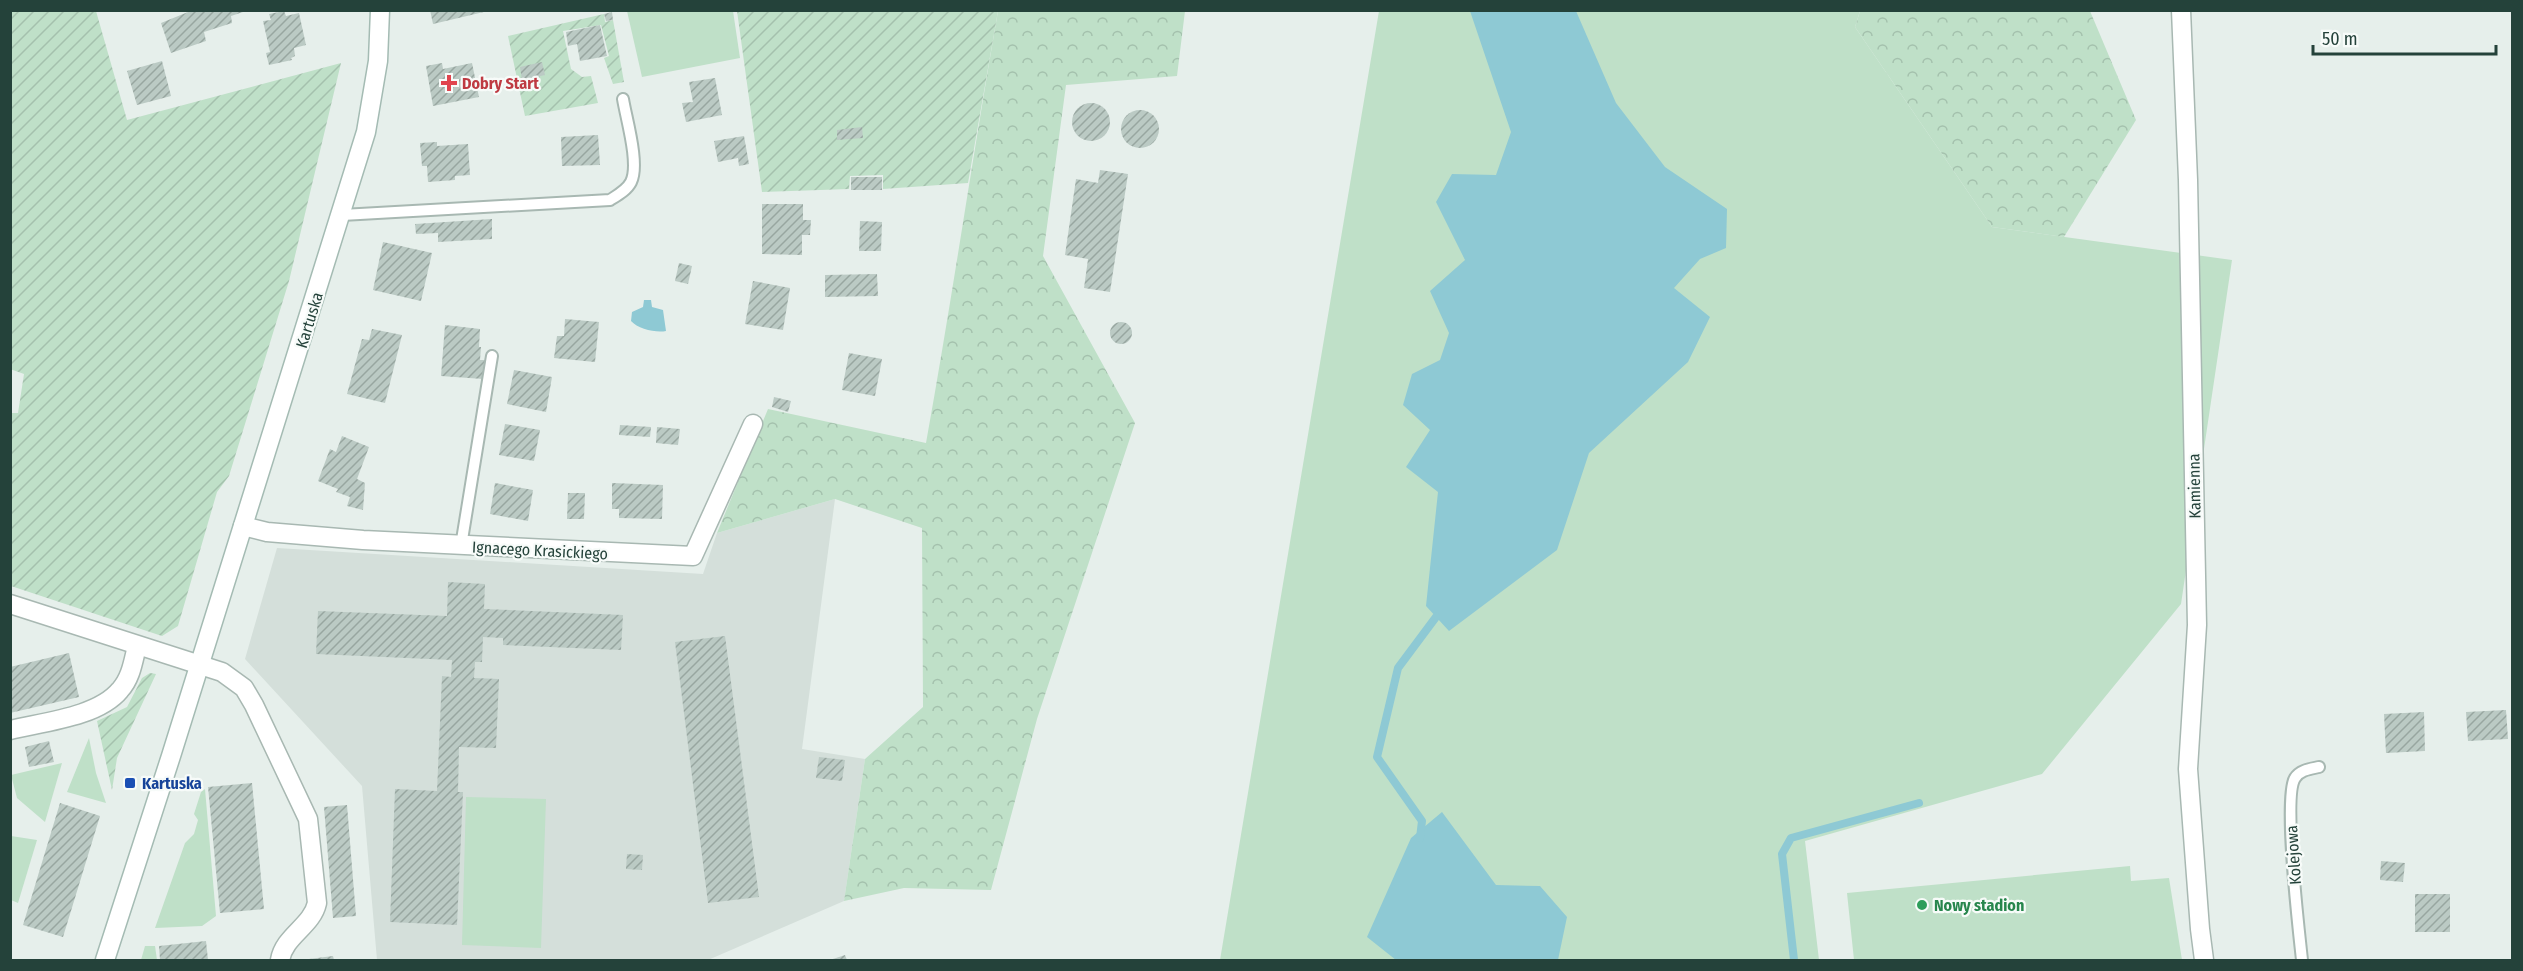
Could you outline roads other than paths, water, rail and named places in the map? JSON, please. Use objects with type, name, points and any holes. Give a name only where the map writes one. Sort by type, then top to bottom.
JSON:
[{"type":"street","name":"Kartuska","points":[[105,960],[342,215],[366,132],[378,61],[380,10]]},
{"type":"street","name":"Kamienna","points":[[2181,10],[2188,180],[2197,625],[2188,770],[2200,929],[2205,960]]},
{"type":"street","name":"Ignacego Krasickiego","points":[[243,526],[267,532],[461,546],[693,556],[753,424]]},
{"type":"street","points":[[10,604],[222,672],[244,688],[308,819],[317,903],[315,912],[285,944],[280,960]]},
{"type":"street","points":[[10,730],[89,711],[108,702],[120,691],[129,676],[137,646]]},
{"type":"lane","points":[[342,215],[610,200],[624,191],[631,182],[634,168],[622,99]]},
{"type":"lane","points":[[461,546],[492,356]]},
{"type":"lane","name":"Kolejowa","points":[[2302,960],[2290,823],[2291,794],[2294,779],[2305,770],[2319,767]]},
{"type":"water","points":[[1470,11],[1576,11],[1616,103],[1665,167],[1727,209],[1726,248],[1700,259],[1674,288],[1710,317],[1688,362],[1589,453],[1557,550],[1449,631],[1426,606],[1438,492],[1406,467],[1430,430],[1403,405],[1412,374],[1440,360],[1449,333],[1430,291],[1465,260],[1436,202],[1452,174],[1496,175],[1511,132]]},
{"type":"water","points":[[644,300],[651,300],[652,307],[663,310],[666,331],[647,330],[631,321],[632,312],[643,307]]},
{"type":"water","points":[[1442,812],[1496,885],[1540,886],[1567,917],[1558,960],[1396,960],[1367,937],[1411,838]]},
{"type":"waterway","points":[[1420,838],[1422,821],[1377,757],[1398,668],[1436,617]]},
{"type":"waterway","points":[[1794,960],[1782,854],[1791,838],[1919,803]]},
{"type":"place","name":"Dobry Start","points":[[449,83]]},
{"type":"place","name":"Kartuska","points":[[130,783]]},
{"type":"place","name":"Nowy stadion","points":[[1922,905]]}]
